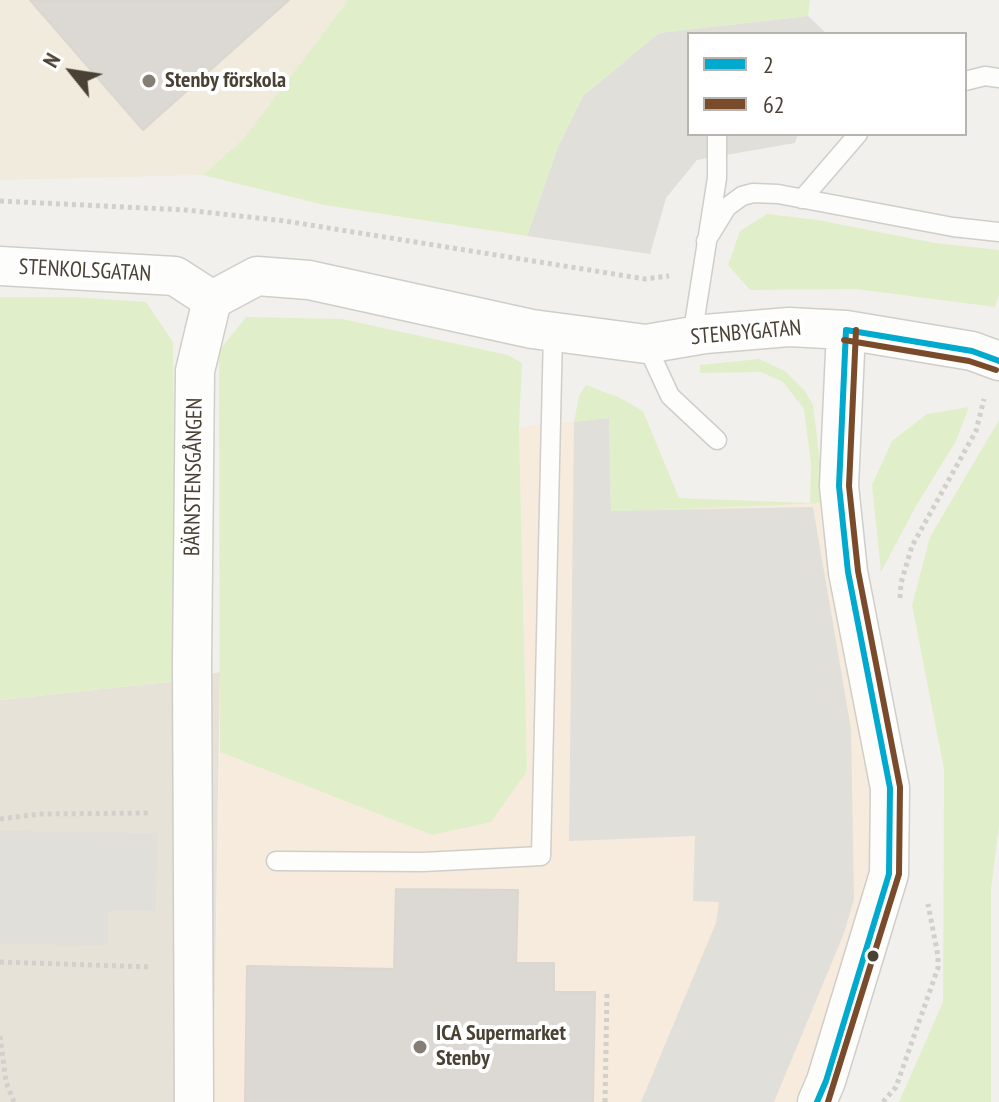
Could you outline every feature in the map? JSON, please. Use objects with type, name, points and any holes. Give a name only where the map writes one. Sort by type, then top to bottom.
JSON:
[{"type":"street","name":"STENKOLSGATAN","points":[[0,266],[175,276],[212,300]]},
{"type":"street","points":[[212,300],[257,276],[309,280],[553,332],[646,344]]},
{"type":"street","name":"BÄRNSTENSGÅNGEN","points":[[194,1102],[195,371],[212,300]]},
{"type":"street","name":"STENBYGATAN","points":[[646,344],[789,327],[846,330],[972,351],[997,360]]},
{"type":"street","points":[[817,1102],[889,874],[890,788],[848,572],[839,486],[846,330]]},
{"type":"lane","points":[[967,80],[985,76],[999,78]]},
{"type":"lane","points":[[692,337],[717,178],[717,136]]},
{"type":"lane","points":[[802,199],[856,136]]},
{"type":"lane","points":[[706,241],[727,207],[742,196],[753,193],[778,194],[953,227],[999,232]]},
{"type":"lane","points":[[276,861],[423,862],[541,856],[553,332]]},
{"type":"lane","points":[[646,344],[670,396],[717,440]]},
{"type":"path","points":[[0,201],[186,210],[285,221],[645,279],[669,276],[688,265],[706,241]]},
{"type":"path","points":[[900,601],[901,583],[912,546],[976,431],[997,360]]},
{"type":"path","points":[[0,819],[39,814],[192,813]]},
{"type":"path","points":[[883,1102],[896,1087],[938,968],[928,909],[929,896]]},
{"type":"path","points":[[0,962],[193,968]]},
{"type":"path","points":[[605,1102],[607,992]]},
{"type":"path","points":[[0,1036],[6,1082],[14,1102]]},
{"type":"shaded area","points":[[0,0],[348,0],[244,138],[203,175],[0,180]]},
{"type":"shaded area","points":[[808,16],[825,32],[687,32],[687,136],[797,136],[795,143],[697,160],[666,198],[650,254],[527,236],[558,147],[583,96],[659,33]]},
{"type":"shaded area","points":[[609,418],[611,511],[825,503],[870,727],[871,875],[817,1059],[795,1102],[213,1102],[220,752],[432,835],[527,772],[519,427]]},
{"type":"shaded area","points":[[609,418],[611,511],[813,507],[851,729],[854,899],[844,933],[774,1102],[641,1102],[716,923],[719,902],[693,901],[695,836],[569,841],[574,422]]},
{"type":"shaded area","points":[[220,672],[213,1102],[0,1102],[0,700],[177,681]]},
{"type":"shaded area","points":[[0,831],[157,833],[156,911],[108,911],[108,945],[0,944]]},
{"type":"green space","points":[[348,0],[810,0],[808,16],[659,33],[583,96],[558,147],[527,236],[324,205],[203,175],[244,138]]},
{"type":"green space","points":[[767,214],[818,220],[935,243],[999,250],[999,294],[995,307],[856,289],[750,290],[728,265],[740,231]]},
{"type":"green space","points":[[0,297],[73,297],[146,302],[173,342],[177,681],[0,700]]},
{"type":"green space","points":[[246,317],[342,319],[508,355],[522,363],[519,427],[527,771],[491,822],[432,835],[220,752],[219,351]]},
{"type":"green space","points":[[759,359],[785,371],[805,391],[813,405],[825,503],[611,512],[609,418],[574,422],[579,396],[586,385],[643,411],[679,498],[810,503],[811,464],[804,409],[783,382],[761,372],[700,373],[700,365]]},
{"type":"green space","points":[[969,407],[956,441],[916,506],[881,572],[872,485],[892,441],[927,414]]},
{"type":"green space","points":[[999,420],[999,825],[991,889],[991,1102],[899,1102],[943,1002],[944,769],[912,605],[930,537]]},
{"type":"building","name":"Stenby förskola","points":[[30,0],[289,0],[143,130]]},
{"type":"building","name":"ICA Supermarket Stenby","points":[[396,889],[518,890],[516,963],[554,963],[554,992],[595,992],[593,1102],[245,1102],[247,966],[394,969]]},
{"type":"transit line","name":"2","points":[[846,330],[972,351],[999,361]]},
{"type":"transit line","name":"2","points":[[817,1102],[889,874],[890,788],[848,572],[839,486],[846,330]]},
{"type":"transit line","name":"62","points":[[828,1102],[899,874],[900,787],[858,571],[849,486],[856,330]]},
{"type":"transit line","name":"62","points":[[844,340],[969,361],[996,370]]},
{"type":"place","name":"Stenby förskola","points":[[149,81]]},
{"type":"place","name":"ICA Supermarket Stenby","points":[[420,1047]]}]
